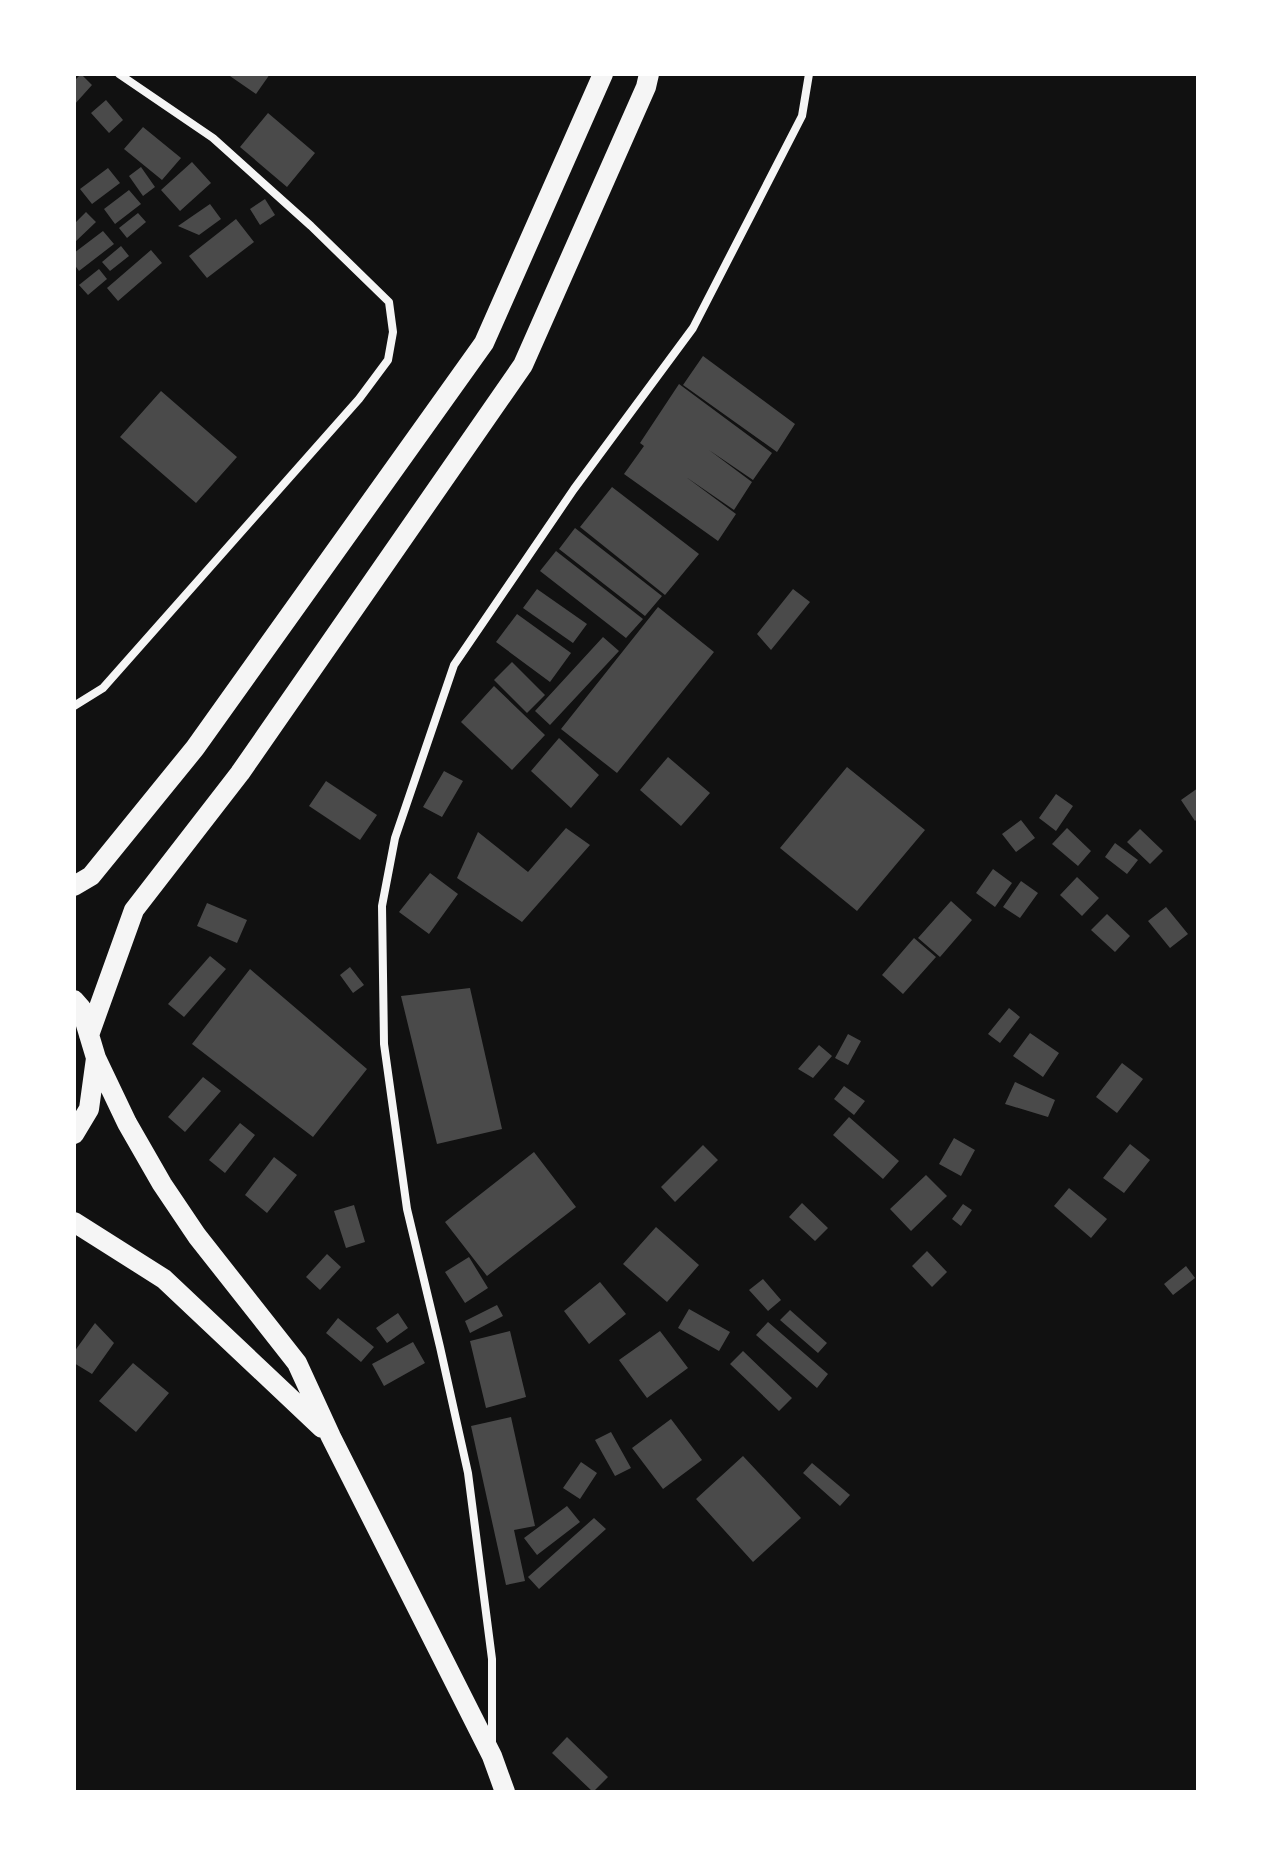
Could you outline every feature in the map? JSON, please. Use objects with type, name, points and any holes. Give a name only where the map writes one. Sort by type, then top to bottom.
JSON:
[{"type":"main road","points":[[74,886],[91,876],[195,748],[484,343],[603,74]]},
{"type":"main road","points":[[89,1035],[134,910],[240,773],[523,365],[646,87],[649,74]]},
{"type":"main road","points":[[74,1000],[81,1008],[96,1058],[127,1123],[162,1184],[197,1236],[297,1363],[331,1437],[492,1756],[505,1792]]},
{"type":"main road","points":[[74,1134],[89,1109],[96,1058]]},
{"type":"main road","points":[[74,1222],[164,1279],[331,1437]]},
{"type":"street","points":[[74,706],[103,688],[359,399],[388,360],[393,332],[389,302],[311,226],[213,138],[119,74]]},
{"type":"street","points":[[492,1756],[492,1659],[468,1473],[407,1209],[384,1044],[382,906],[392,852],[454,665],[574,489],[693,328],[802,116],[809,74]]},
{"type":"building","points":[[81,74],[92,85],[74,105],[74,81]]},
{"type":"building","points":[[227,74],[270,74],[256,94]]},
{"type":"building","points":[[106,100],[123,120],[109,133],[91,113]]},
{"type":"building","points":[[268,113],[315,153],[287,187],[240,147]]},
{"type":"building","points":[[143,127],[181,158],[162,180],[124,149]]},
{"type":"building","points":[[192,162],[211,183],[180,211],[161,190]]},
{"type":"building","points":[[141,167],[155,187],[143,196],[129,176]]},
{"type":"building","points":[[108,168],[120,183],[92,204],[80,189]]},
{"type":"building","points":[[129,190],[141,204],[115,224],[104,209]]},
{"type":"building","points":[[265,199],[275,215],[260,225],[250,209]]},
{"type":"building","points":[[210,204],[221,219],[199,235],[178,226]]},
{"type":"building","points":[[86,212],[96,222],[74,243],[74,224]]},
{"type":"building","points":[[138,213],[146,222],[127,238],[119,228]]},
{"type":"building","points":[[236,219],[254,242],[207,278],[189,256]]},
{"type":"building","points":[[103,231],[114,244],[79,271],[74,264],[74,253]]},
{"type":"building","points":[[121,246],[129,256],[110,271],[102,262]]},
{"type":"building","points":[[151,250],[162,263],[118,301],[107,288]]},
{"type":"building","points":[[99,269],[107,279],[88,295],[79,285]]},
{"type":"building","points":[[703,356],[795,424],[777,452],[683,385]]},
{"type":"building","points":[[679,384],[772,453],[753,480],[709,450],[752,482],[734,510],[686,477],[736,514],[718,541],[624,474],[644,446],[640,443]]},
{"type":"building","points":[[161,391],[237,457],[196,503],[120,437]]},
{"type":"building","points":[[612,487],[699,554],[665,595],[580,527]]},
{"type":"building","points":[[575,528],[662,596],[645,616],[559,549]]},
{"type":"building","points":[[556,551],[643,619],[626,638],[540,571]]},
{"type":"building","points":[[537,589],[587,624],[573,643],[523,608]]},
{"type":"building","points":[[793,589],[810,602],[771,650],[757,634]]},
{"type":"building","points":[[658,607],[714,652],[617,773],[561,729]]},
{"type":"building","points":[[517,614],[571,653],[550,682],[496,642]]},
{"type":"building","points":[[603,637],[619,651],[550,725],[535,711]]},
{"type":"building","points":[[512,662],[545,695],[527,713],[494,680]]},
{"type":"building","points":[[494,686],[545,735],[512,770],[461,722]]},
{"type":"building","points":[[559,738],[599,775],[571,808],[531,771]]},
{"type":"building","points":[[668,757],[710,793],[681,826],[640,790]]},
{"type":"building","points":[[847,767],[925,830],[857,911],[780,848]]},
{"type":"building","points":[[444,771],[463,781],[442,817],[423,807]]},
{"type":"building","points":[[326,781],[377,815],[360,840],[309,806]]},
{"type":"building","points":[[1198,788],[1198,818],[1195,821],[1181,800]]},
{"type":"building","points":[[1056,794],[1073,806],[1056,831],[1039,818]]},
{"type":"building","points":[[1021,820],[1035,838],[1016,852],[1002,834]]},
{"type":"building","points":[[566,828],[590,845],[522,922],[457,878],[478,832],[528,872]]},
{"type":"building","points":[[1067,828],[1091,851],[1078,866],[1052,844]]},
{"type":"building","points":[[1140,829],[1163,851],[1150,864],[1127,842]]},
{"type":"building","points":[[1115,843],[1138,860],[1127,874],[1105,857]]},
{"type":"building","points":[[993,869],[1012,883],[995,907],[976,893]]},
{"type":"building","points":[[430,873],[458,894],[429,934],[399,912]]},
{"type":"building","points":[[1077,877],[1099,898],[1082,916],[1060,895]]},
{"type":"building","points":[[1021,881],[1038,893],[1020,918],[1003,907]]},
{"type":"building","points":[[951,901],[972,920],[940,957],[918,938]]},
{"type":"building","points":[[207,903],[247,920],[237,943],[197,926]]},
{"type":"building","points":[[1166,907],[1188,934],[1170,948],[1148,921]]},
{"type":"building","points":[[1107,914],[1130,936],[1115,952],[1091,930]]},
{"type":"building","points":[[914,938],[936,957],[903,994],[882,975]]},
{"type":"building","points":[[210,956],[226,969],[184,1017],[168,1004]]},
{"type":"building","points":[[350,967],[364,985],[353,993],[340,975]]},
{"type":"building","points":[[250,969],[367,1069],[313,1137],[192,1044]]},
{"type":"building","points":[[470,988],[502,1129],[437,1144],[401,996]]},
{"type":"building","points":[[1009,1008],[1020,1017],[1000,1043],[988,1034]]},
{"type":"building","points":[[1030,1033],[1059,1053],[1043,1077],[1013,1056]]},
{"type":"building","points":[[848,1034],[861,1041],[848,1065],[835,1058]]},
{"type":"building","points":[[819,1045],[832,1056],[813,1078],[798,1069]]},
{"type":"building","points":[[1122,1063],[1143,1079],[1117,1113],[1096,1097]]},
{"type":"building","points":[[203,1077],[221,1091],[185,1132],[168,1117]]},
{"type":"building","points":[[1015,1082],[1055,1100],[1048,1117],[1005,1104]]},
{"type":"building","points":[[844,1086],[865,1101],[854,1115],[834,1099]]},
{"type":"building","points":[[849,1117],[899,1161],[883,1179],[833,1135]]},
{"type":"building","points":[[240,1123],[255,1135],[225,1173],[209,1160]]},
{"type":"building","points":[[954,1138],[975,1150],[961,1176],[939,1164]]},
{"type":"building","points":[[1130,1144],[1150,1160],[1124,1193],[1103,1178]]},
{"type":"building","points":[[703,1145],[718,1160],[675,1202],[661,1187]]},
{"type":"building","points":[[534,1152],[576,1207],[487,1276],[445,1222]]},
{"type":"building","points":[[274,1157],[297,1175],[267,1213],[245,1195]]},
{"type":"building","points":[[926,1175],[947,1196],[911,1231],[890,1209]]},
{"type":"building","points":[[1069,1188],[1107,1219],[1091,1238],[1054,1206]]},
{"type":"building","points":[[802,1203],[828,1228],[815,1241],[789,1217]]},
{"type":"building","points":[[963,1204],[972,1210],[961,1226],[952,1219]]},
{"type":"building","points":[[354,1205],[365,1242],[346,1248],[334,1211]]},
{"type":"building","points":[[656,1227],[699,1265],[667,1302],[623,1264]]},
{"type":"building","points":[[927,1251],[947,1272],[932,1287],[912,1266]]},
{"type":"building","points":[[327,1254],[341,1267],[320,1290],[306,1277]]},
{"type":"building","points":[[469,1257],[488,1288],[465,1303],[445,1272]]},
{"type":"building","points":[[1186,1266],[1195,1278],[1173,1295],[1164,1284]]},
{"type":"building","points":[[763,1279],[781,1300],[768,1311],[749,1290]]},
{"type":"building","points":[[600,1282],[626,1314],[589,1344],[564,1311]]},
{"type":"building","points":[[497,1305],[503,1316],[470,1333],[465,1321]]},
{"type":"building","points":[[689,1309],[730,1332],[719,1351],[678,1328]]},
{"type":"building","points":[[790,1310],[827,1343],[818,1353],[780,1320]]},
{"type":"building","points":[[398,1313],[408,1328],[387,1343],[376,1328]]},
{"type":"building","points":[[338,1318],[374,1347],[361,1362],[326,1333]]},
{"type":"building","points":[[768,1322],[828,1374],[817,1388],[756,1335]]},
{"type":"building","points":[[95,1323],[114,1343],[92,1374],[74,1363],[74,1352]]},
{"type":"building","points":[[510,1331],[526,1397],[486,1408],[470,1341]]},
{"type":"building","points":[[660,1331],[688,1368],[647,1398],[619,1360]]},
{"type":"building","points":[[413,1342],[425,1363],[384,1386],[372,1364]]},
{"type":"building","points":[[743,1351],[792,1398],[779,1411],[730,1364]]},
{"type":"building","points":[[133,1363],[169,1393],[136,1432],[99,1401]]},
{"type":"building","points":[[511,1417],[535,1526],[514,1530],[525,1581],[506,1585],[471,1426]]},
{"type":"building","points":[[671,1419],[702,1460],[663,1489],[632,1448]]},
{"type":"building","points":[[611,1432],[631,1468],[615,1476],[595,1440]]},
{"type":"building","points":[[743,1456],[801,1518],[753,1562],[696,1499]]},
{"type":"building","points":[[581,1462],[597,1473],[580,1499],[563,1488]]},
{"type":"building","points":[[812,1463],[850,1495],[840,1506],[803,1473]]},
{"type":"building","points":[[567,1506],[580,1522],[537,1555],[524,1538]]},
{"type":"building","points":[[594,1518],[606,1529],[539,1589],[528,1577]]},
{"type":"building","points":[[567,1737],[608,1777],[593,1792],[552,1753]]}]
